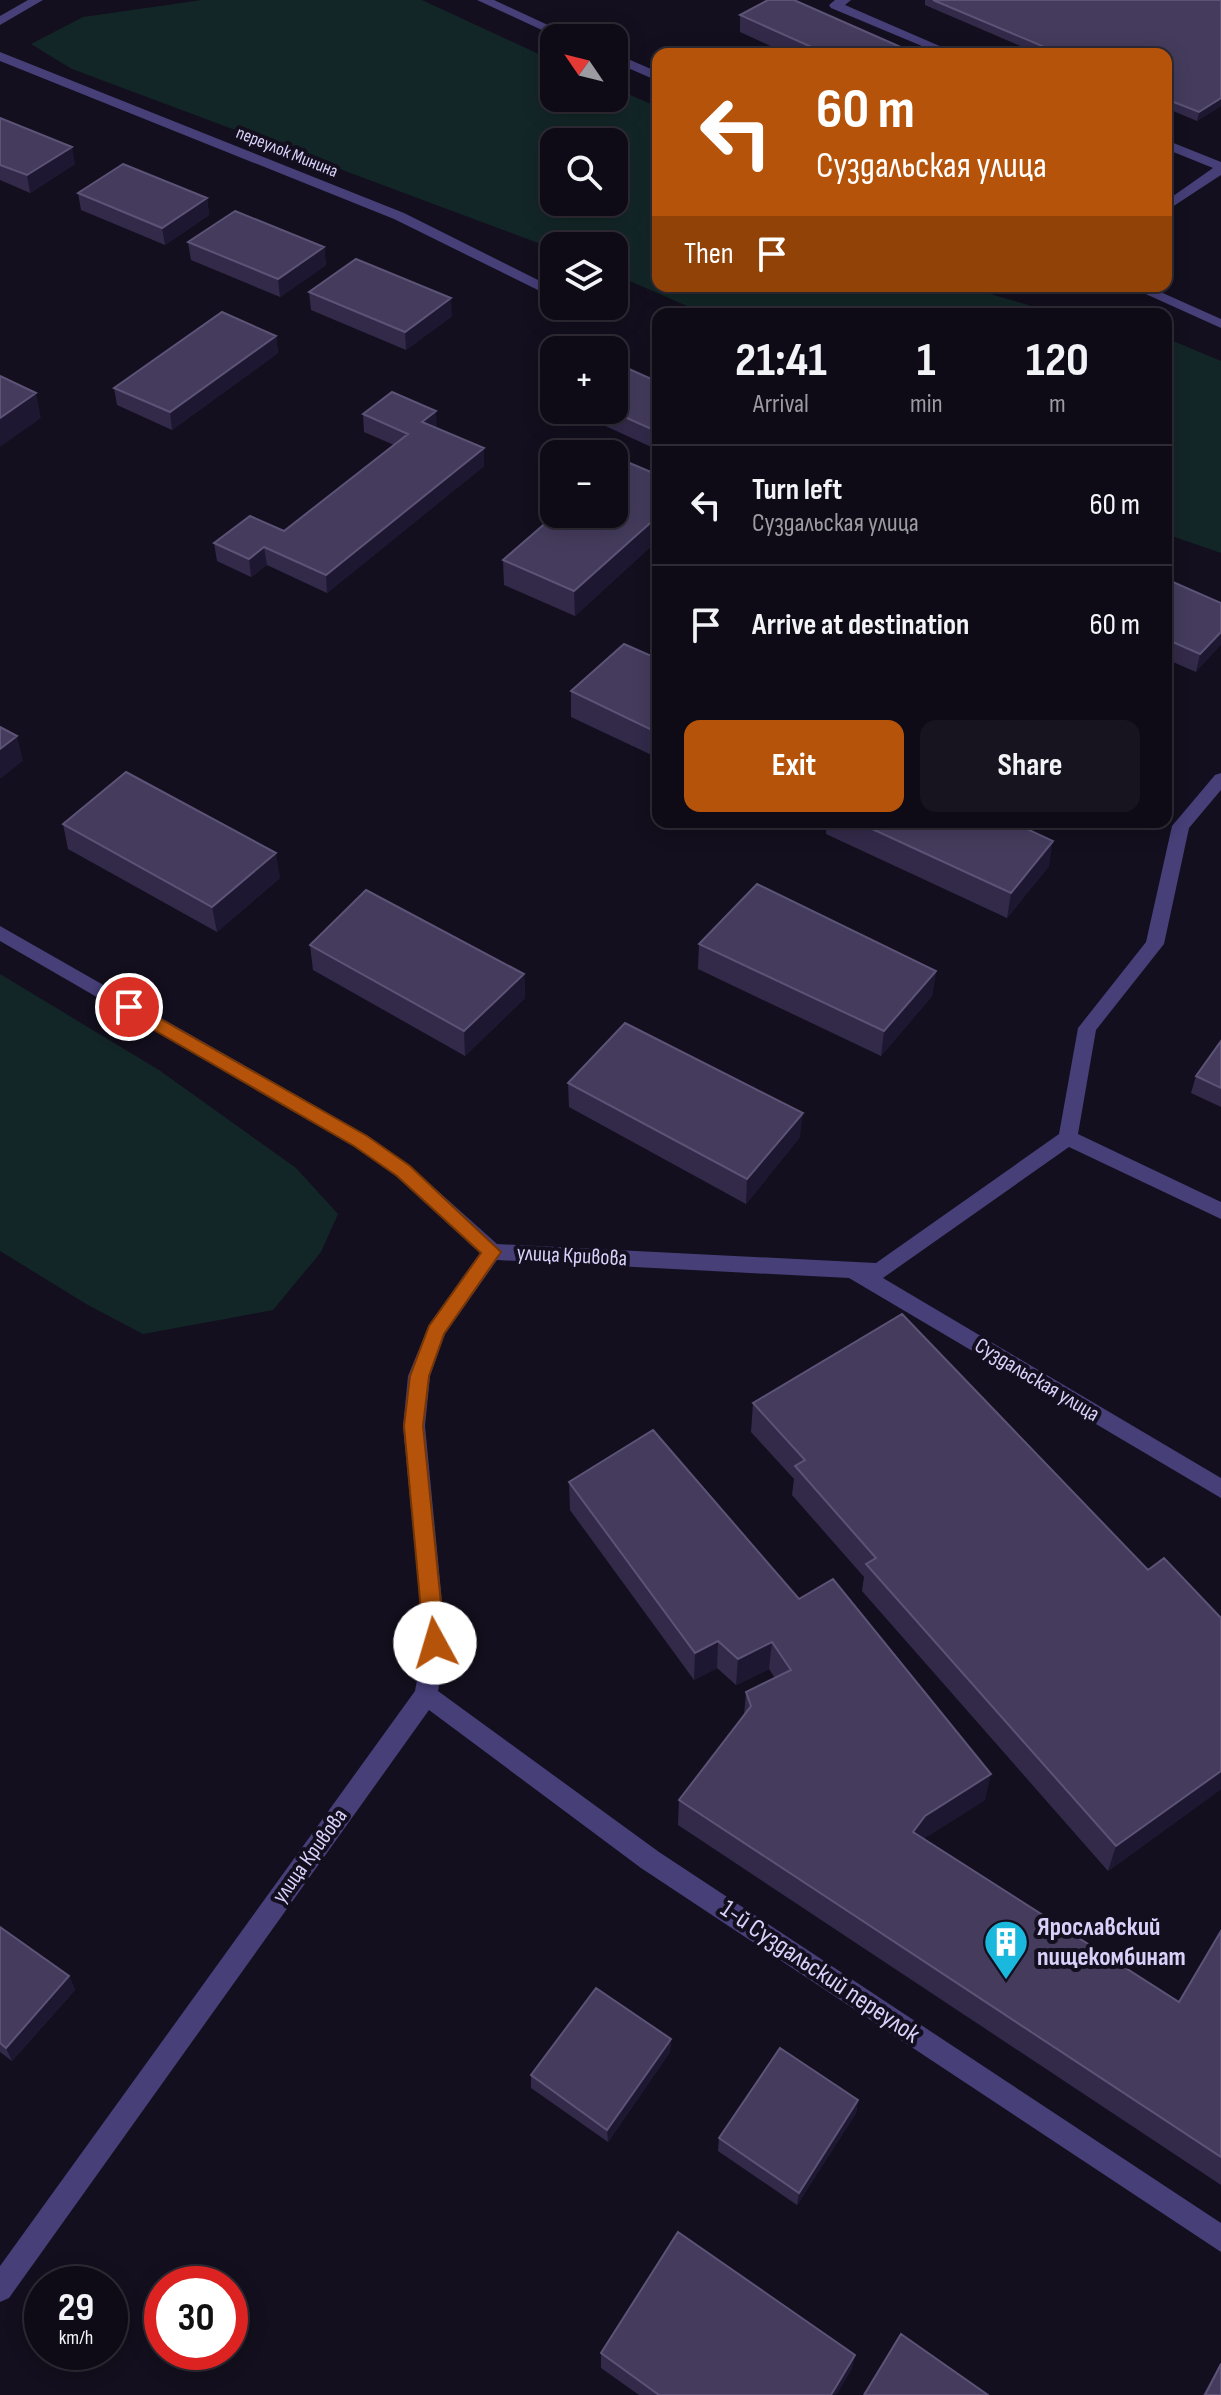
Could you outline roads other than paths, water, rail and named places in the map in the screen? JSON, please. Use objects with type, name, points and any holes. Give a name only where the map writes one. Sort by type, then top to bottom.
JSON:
[{"type":"street","points":[[0,21],[37,0]]},
{"type":"street","points":[[483,0],[540,25]]},
{"type":"street","points":[[845,0],[835,5],[938,48]]},
{"type":"street","name":"переулок Минина","points":[[0,56],[399,216],[540,287]]},
{"type":"street","points":[[628,63],[652,74]]},
{"type":"street","points":[[1172,147],[1221,168]]},
{"type":"street","points":[[1172,203],[1221,168]]},
{"type":"street","points":[[1149,292],[1221,324]]},
{"type":"street","points":[[1221,779],[1181,826],[1155,944],[1087,1028],[1068,1138],[1221,1211]]},
{"type":"street","points":[[0,933],[361,1141],[403,1171],[492,1252]]},
{"type":"street","name":"улица Кривова","points":[[0,2289],[426,1695],[435,1643],[414,1426],[419,1376],[436,1331],[492,1252],[880,1271],[1068,1138]]},
{"type":"street","name":"Суздальская улица","points":[[853,1270],[1221,1489]]},
{"type":"street","name":"1-й Суздальский переулок","points":[[426,1695],[650,1860],[1221,2239]]},
{"type":"place","name":"Ярославский пищекомбинат","points":[[1006,1981]]}]
